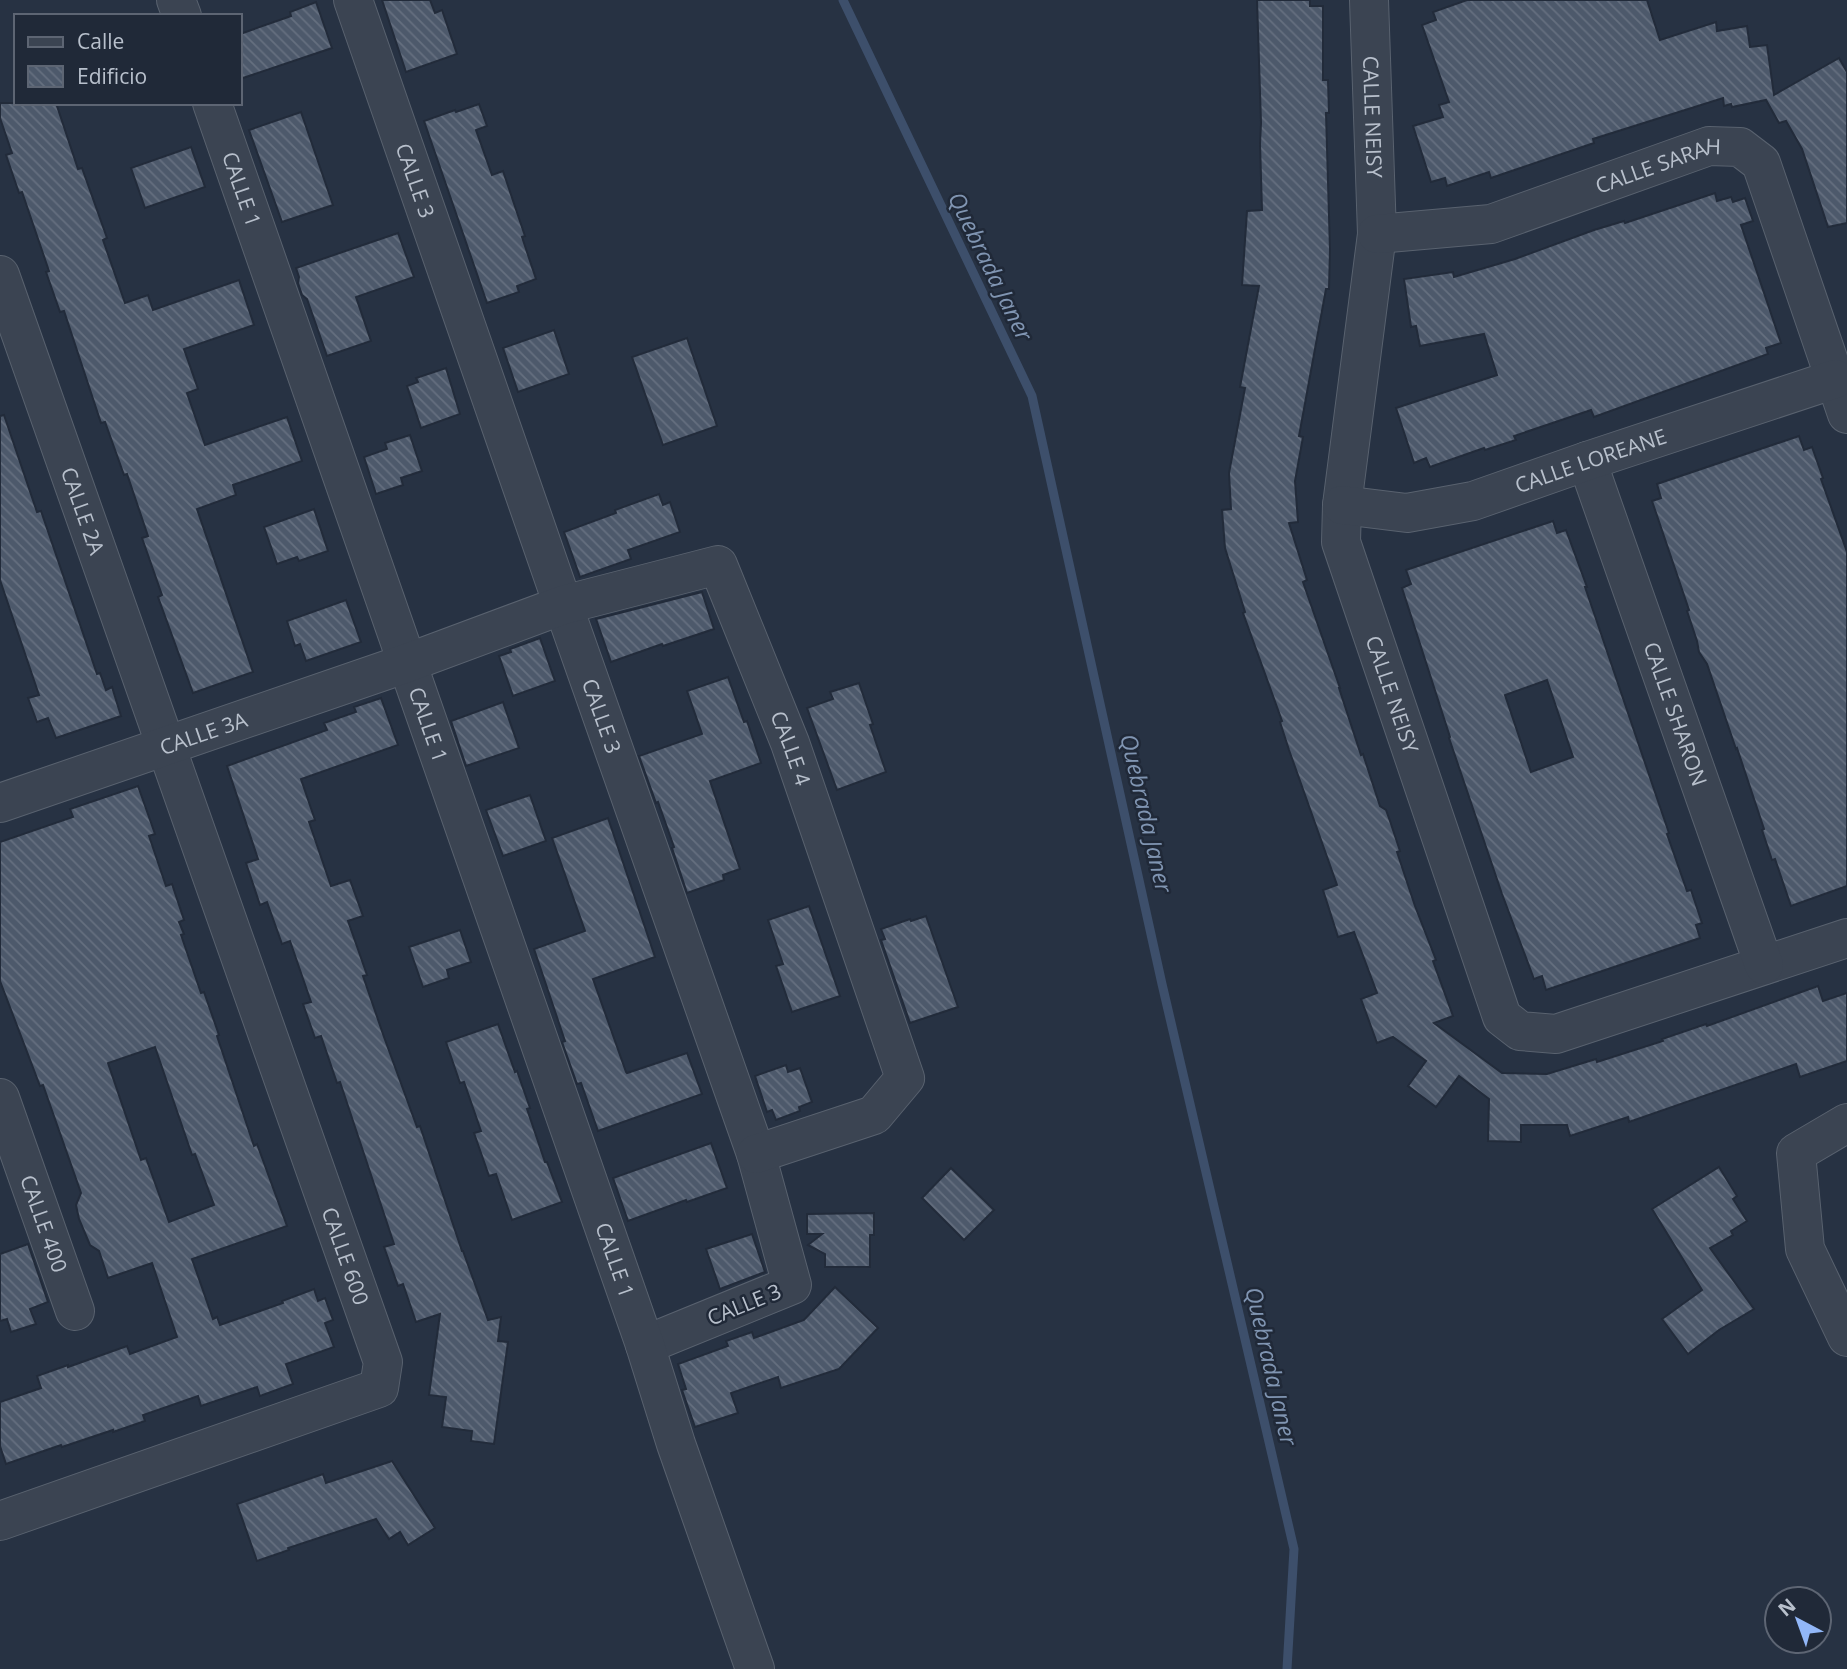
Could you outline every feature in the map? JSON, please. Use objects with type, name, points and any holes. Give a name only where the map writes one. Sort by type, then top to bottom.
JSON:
[{"type":"street","name":"CALLE 3","points":[[353,0],[756,1154],[792,1284],[645,1345]]},
{"type":"street","name":"CALLE NEISY","points":[[1368,0],[1377,234],[1342,505],[1341,542],[1502,1017],[1520,1031],[1556,1034],[1847,938]]},
{"type":"street","name":"CALLE 1","points":[[213,105],[645,1345],[676,1444],[755,1669]]},
{"type":"street","name":"CALLE SARAH","points":[[1377,234],[1491,224],[1709,146],[1740,147],[1761,163],[1841,396]]},
{"type":"street","name":"CALLE 2A","points":[[0,275],[167,746]]},
{"type":"street","name":"CALLE LOREANE","points":[[1342,505],[1407,513],[1474,501],[1587,461],[1841,396]]},
{"type":"street","name":"CALLE SHARON","points":[[1587,461],[1764,965]]},
{"type":"street","name":"CALLE 4","points":[[407,663],[563,605],[718,565],[790,743],[905,1078],[874,1115],[756,1154]]},
{"type":"street","name":"CALLE 3A","points":[[0,803],[407,663]]},
{"type":"street","name":"CALLE 600","points":[[0,1521],[379,1388],[383,1362],[167,746]]},
{"type":"street","name":"CALLE 400","points":[[0,1098],[14,1186],[75,1311]]},
{"type":"street","points":[[1847,1123],[1796,1153],[1805,1250],[1847,1337]]},
{"type":"building","points":[[382,0],[430,0],[435,13],[442,10],[457,54],[406,72]]},
{"type":"building","points":[[1257,0],[1310,0],[1310,6],[1323,6],[1323,80],[1328,80],[1329,113],[1326,113],[1329,289],[1326,289],[1299,436],[1303,437],[1295,481],[1298,522],[1289,523],[1307,580],[1303,582],[1361,755],[1363,754],[1380,806],[1386,810],[1390,821],[1400,851],[1397,852],[1453,1016],[1434,1023],[1502,1073],[1547,1074],[1596,1059],[1597,1062],[1663,1041],[1662,1039],[1706,1024],[1707,1026],[1818,986],[1823,1001],[1847,993],[1847,1061],[1800,1077],[1796,1064],[1629,1122],[1628,1117],[1570,1136],[1567,1125],[1521,1125],[1521,1142],[1488,1141],[1489,1099],[1459,1076],[1436,1107],[1408,1086],[1426,1061],[1393,1037],[1377,1043],[1361,999],[1377,993],[1354,932],[1338,937],[1323,890],[1337,885],[1243,613],[1245,612],[1225,548],[1222,510],[1231,509],[1229,473],[1245,388],[1240,387],[1259,286],[1242,285],[1247,211],[1262,210]]},
{"type":"building","points":[[1467,0],[1647,0],[1660,40],[1716,22],[1717,31],[1747,26],[1750,47],[1767,45],[1774,95],[1839,58],[1847,72],[1847,223],[1828,227],[1802,149],[1786,121],[1779,123],[1766,100],[1732,107],[1731,104],[1724,106],[1723,98],[1593,139],[1594,143],[1491,178],[1489,172],[1447,186],[1445,178],[1431,182],[1413,126],[1443,117],[1439,105],[1449,102],[1422,25],[1436,20],[1433,12]]},
{"type":"building","points":[[316,2],[332,48],[242,78],[242,33],[291,16],[290,12]]},
{"type":"building","points":[[0,103],[57,105],[78,169],[82,168],[107,238],[103,240],[125,303],[148,295],[153,310],[239,280],[254,325],[184,349],[198,389],[187,393],[205,445],[287,417],[302,461],[233,485],[236,495],[197,509],[253,672],[193,693],[158,597],[162,595],[142,538],[148,536],[127,474],[124,475],[105,422],[101,423],[64,311],[60,312],[22,192],[19,193],[6,155],[12,153],[0,118]]},
{"type":"building","points":[[479,104],[487,126],[476,130],[492,175],[503,171],[536,279],[517,286],[519,292],[487,303],[424,121]]},
{"type":"building","points":[[301,112],[333,205],[282,222],[249,130]]},
{"type":"building","points":[[191,147],[205,187],[145,208],[131,168]]},
{"type":"building","points":[[1715,193],[1717,201],[1731,197],[1733,202],[1745,198],[1753,221],[1741,225],[1781,343],[1766,348],[1768,354],[1594,417],[1591,410],[1514,436],[1516,440],[1430,467],[1426,458],[1414,463],[1396,408],[1497,375],[1484,334],[1420,346],[1416,326],[1411,327],[1404,279],[1453,272],[1454,277]]},
{"type":"building","points":[[398,233],[414,277],[356,297],[371,341],[327,356],[307,299],[302,295],[296,268]]},
{"type":"building","points":[[554,330],[569,374],[518,392],[503,348]]},
{"type":"building","points":[[687,338],[717,426],[663,445],[632,357]]},
{"type":"building","points":[[446,368],[460,414],[421,428],[407,386],[418,382],[416,378]]},
{"type":"building","points":[[4,415],[37,512],[41,511],[97,674],[100,673],[106,690],[112,687],[121,716],[56,738],[48,718],[37,722],[28,698],[39,695],[0,580],[0,416]]},
{"type":"building","points":[[410,435],[422,471],[401,478],[403,485],[376,494],[364,457],[387,449],[385,443]]},
{"type":"building","points":[[1799,436],[1804,450],[1812,447],[1847,552],[1847,886],[1791,906],[1775,859],[1772,860],[1762,830],[1764,829],[1707,664],[1699,652],[1687,611],[1689,610],[1652,501],[1661,498],[1657,484]]},
{"type":"building","points":[[659,494],[663,505],[670,502],[680,532],[628,550],[631,559],[580,577],[564,532]]},
{"type":"building","points":[[314,509],[328,551],[299,561],[297,557],[277,564],[264,527]]},
{"type":"building","points":[[1553,521],[1557,533],[1566,530],[1669,833],[1667,834],[1687,891],[1691,890],[1702,923],[1696,925],[1700,938],[1546,990],[1542,976],[1534,979],[1449,738],[1402,588],[1411,584],[1406,570]],"holes":[[[1547,680],[1573,757],[1531,772],[1505,695]]]},
{"type":"building","points":[[702,592],[714,629],[611,662],[596,619]]},
{"type":"building","points":[[346,600],[361,642],[306,661],[300,644],[295,646],[287,621]]},
{"type":"building","points":[[540,638],[555,681],[513,696],[499,656]]},
{"type":"building","points":[[728,677],[761,763],[710,781],[740,869],[723,875],[724,880],[687,893],[672,848],[674,847],[639,756],[702,734],[687,691]]},
{"type":"building","points":[[859,683],[886,772],[837,790],[807,708],[833,699],[830,692]]},
{"type":"building","points":[[381,698],[398,745],[301,779],[315,820],[309,822],[331,886],[350,880],[363,916],[348,921],[367,975],[363,976],[417,1127],[420,1126],[462,1251],[488,1320],[501,1317],[498,1341],[508,1342],[494,1444],[471,1441],[472,1431],[442,1427],[446,1397],[429,1395],[440,1314],[416,1322],[403,1284],[398,1286],[384,1247],[394,1244],[340,1082],[337,1083],[321,1036],[315,1038],[303,1004],[311,1002],[290,941],[282,944],[267,902],[260,905],[246,863],[258,859],[227,766],[327,730],[324,723],[356,712],[354,707]]},
{"type":"building","points":[[503,702],[519,748],[466,766],[451,721]]},
{"type":"building","points":[[138,786],[155,834],[149,836],[166,886],[172,884],[184,920],[179,922],[184,934],[181,935],[219,1035],[217,1036],[254,1146],[257,1144],[287,1226],[192,1259],[213,1319],[217,1317],[220,1325],[314,1289],[318,1301],[325,1298],[333,1320],[325,1323],[334,1347],[286,1364],[293,1384],[260,1396],[257,1387],[201,1406],[198,1396],[143,1415],[145,1421],[6,1464],[0,1446],[0,1402],[41,1388],[37,1376],[127,1346],[130,1354],[177,1337],[152,1263],[108,1278],[99,1251],[90,1245],[76,1205],[81,1193],[43,1085],[40,1086],[0,981],[0,842],[73,817],[70,809]],"holes":[[[155,1047],[192,1155],[195,1154],[214,1205],[169,1222],[146,1158],[141,1160],[108,1063]]]},
{"type":"building","points":[[530,795],[546,841],[503,856],[486,810]]},
{"type":"building","points":[[608,818],[655,957],[593,979],[626,1072],[687,1053],[702,1094],[598,1131],[581,1083],[577,1084],[562,1042],[565,1041],[534,949],[585,931],[552,838]]},
{"type":"building","points":[[809,906],[840,996],[792,1012],[776,966],[783,964],[768,920]]},
{"type":"building","points":[[926,916],[958,1007],[910,1023],[881,940],[885,939],[881,929]]},
{"type":"building","points":[[460,930],[471,962],[447,970],[449,978],[423,987],[409,947]]},
{"type":"building","points":[[498,1024],[530,1108],[527,1109],[545,1162],[562,1202],[512,1220],[496,1174],[489,1176],[474,1133],[481,1131],[464,1082],[460,1083],[446,1042]]},
{"type":"building","points":[[786,1065],[788,1072],[800,1068],[812,1102],[799,1107],[800,1111],[776,1120],[772,1110],[767,1112],[755,1076]]},
{"type":"building","points":[[711,1143],[727,1188],[628,1221],[613,1178]]},
{"type":"building","points":[[1719,1167],[1737,1196],[1733,1199],[1747,1221],[1731,1231],[1733,1235],[1710,1248],[1754,1309],[1719,1330],[1688,1354],[1662,1319],[1702,1290],[1652,1209]]},
{"type":"building","points":[[951,1168],[994,1210],[964,1240],[922,1198]]},
{"type":"building","points":[[874,1213],[874,1235],[870,1235],[870,1267],[825,1267],[825,1254],[808,1245],[822,1234],[807,1234],[807,1214]]},
{"type":"building","points":[[752,1234],[765,1272],[720,1289],[706,1249]]},
{"type":"building","points":[[28,1244],[48,1302],[30,1309],[36,1324],[11,1332],[7,1319],[0,1321],[0,1254]]},
{"type":"building","points":[[835,1287],[878,1328],[839,1369],[781,1388],[778,1377],[731,1393],[738,1413],[695,1427],[682,1390],[686,1389],[678,1364],[728,1346],[726,1341],[752,1332],[754,1338],[804,1320]]},
{"type":"building","points":[[392,1461],[435,1528],[408,1545],[400,1532],[389,1539],[376,1519],[257,1561],[237,1504],[323,1474],[326,1483]]},
{"type":"waterway","name":"Quebrada Janer","points":[[843,0],[1032,396],[1162,984],[1294,1549],[1287,1669]]}]
